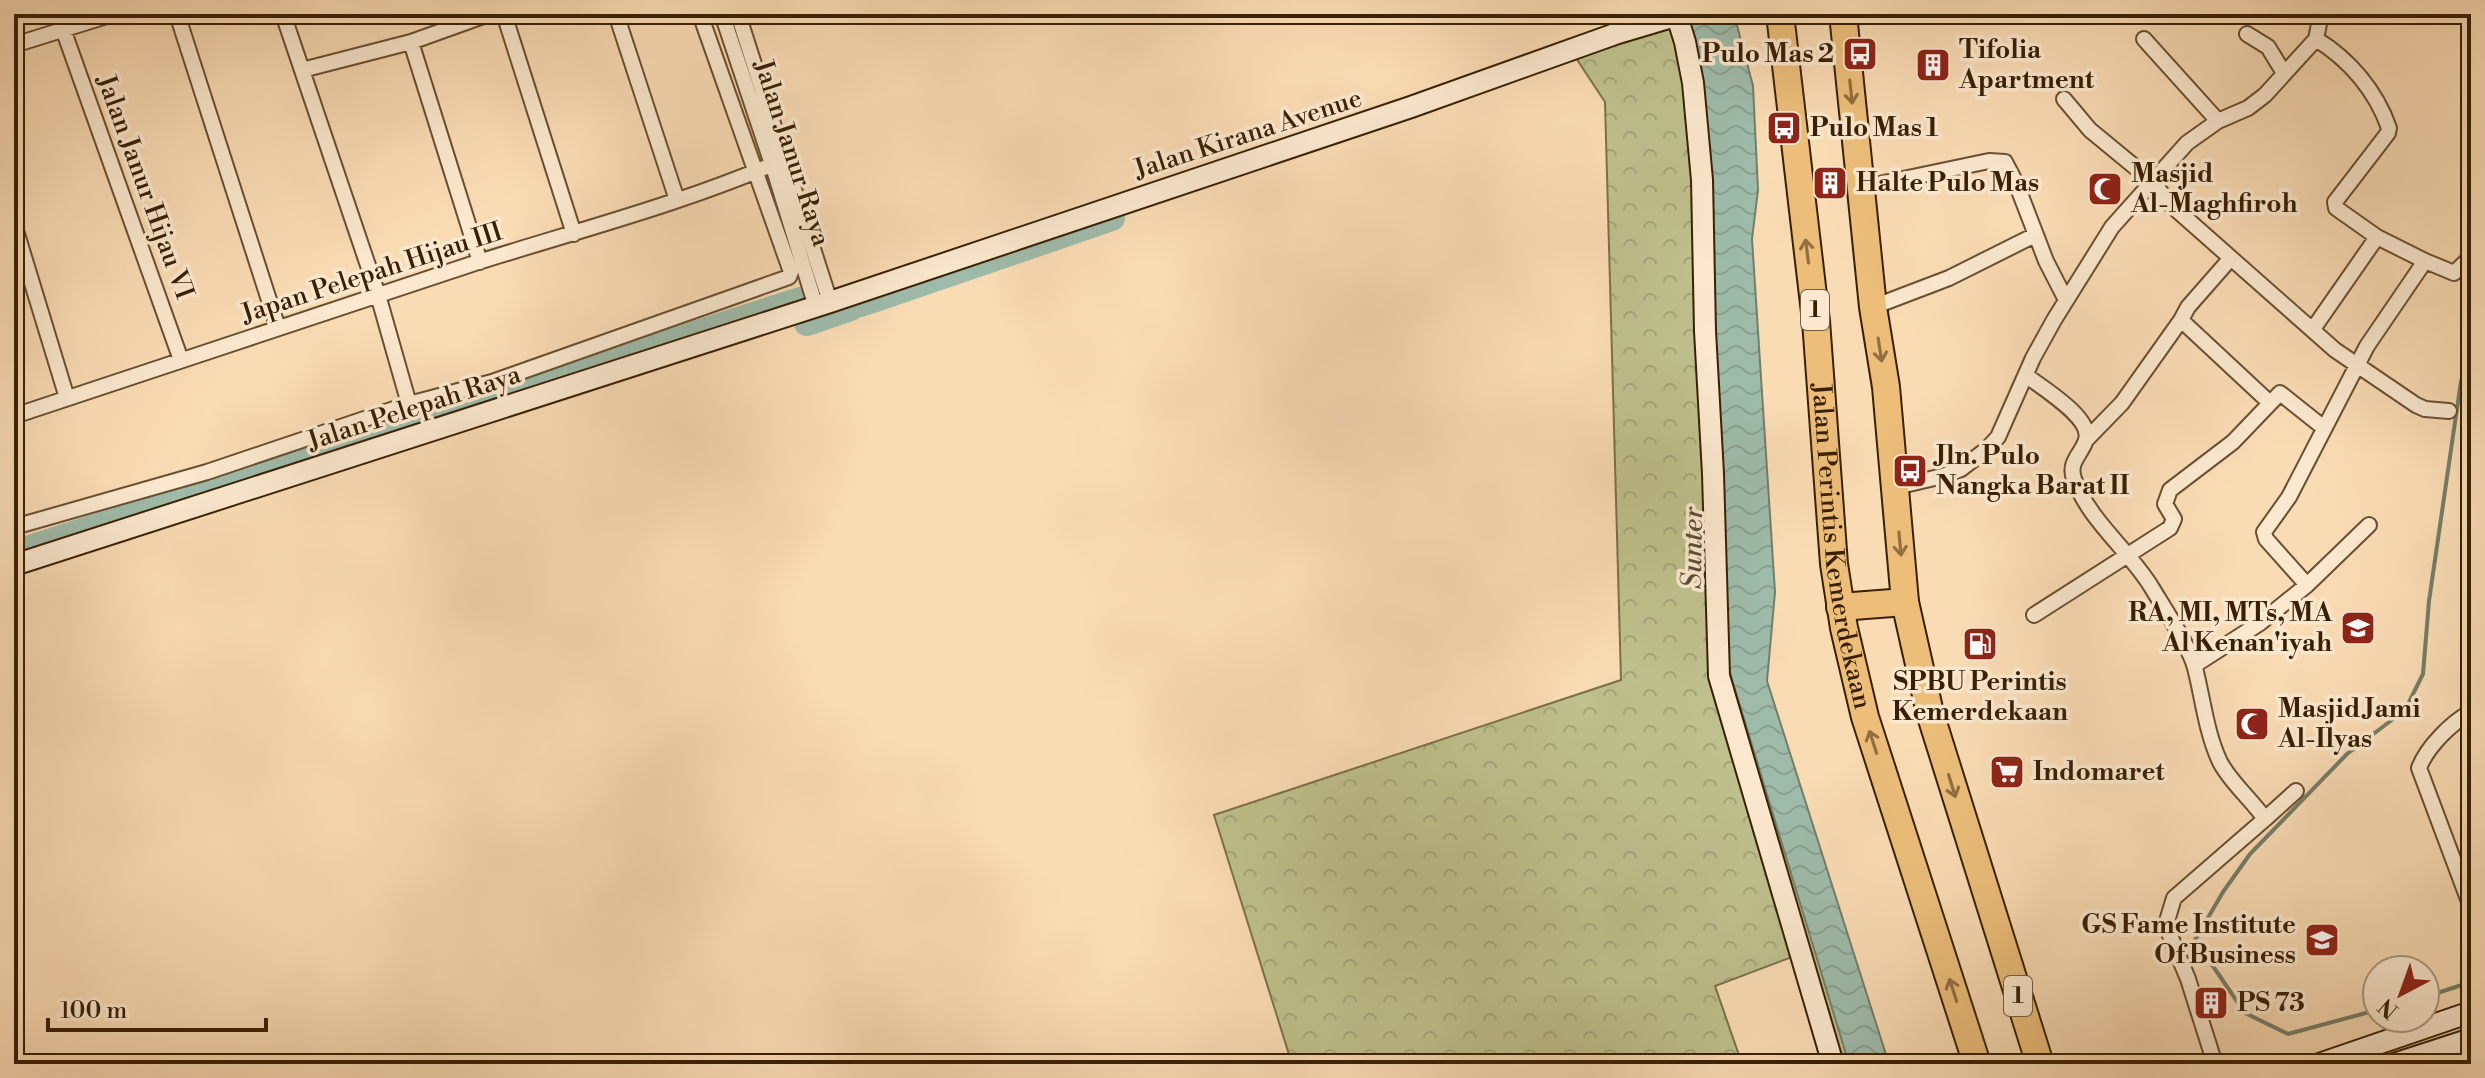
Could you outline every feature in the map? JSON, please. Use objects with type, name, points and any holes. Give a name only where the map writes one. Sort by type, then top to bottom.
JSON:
[{"type":"highway","name":"Jalan Perintis Kemerdekaan","points":[[1780,14],[1816,321],[1840,607],[1865,717],[1977,1064]]},
{"type":"highway","name":"1","points":[[1843,14],[1873,307],[1886,387],[1905,602],[1930,713],[2040,1064]]},
{"type":"highway","points":[[1840,607],[1905,602]]},
{"type":"street","points":[[14,45],[113,14]]},
{"type":"street","points":[[177,14],[278,328]]},
{"type":"street","points":[[283,14],[378,295],[409,404]]},
{"type":"street","points":[[302,70],[411,42],[489,14]]},
{"type":"street","points":[[504,14],[574,234]]},
{"type":"street","points":[[616,14],[677,200]]},
{"type":"street","points":[[700,14],[753,175]]},
{"type":"street","name":"Jalan Janur Raya","points":[[722,14],[780,166]]},
{"type":"street","name":"Jalan Janur Raya","points":[[738,14],[780,166],[823,304]]},
{"type":"street","points":[[1896,487],[1943,476],[1975,460],[1998,437],[2033,358],[2112,227],[2187,143],[2218,121],[2248,108],[2265,95],[2316,39],[2321,14]]},
{"type":"street","points":[[1679,15],[1693,83],[1702,180],[1719,676],[1833,1064]]},
{"type":"street","name":"Jalan Kirana Avenue","points":[[823,304],[1411,107],[1615,34],[1679,15]]},
{"type":"street","name":"Jalan Janur Hijau VI","points":[[63,29],[181,360]]},
{"type":"street","points":[[2247,34],[2268,47],[2284,73]]},
{"type":"street","points":[[2144,39],[2218,121]]},
{"type":"street","points":[[2316,39],[2335,50],[2352,67],[2374,97],[2387,123],[2388,133],[2335,206],[2338,211],[2377,237],[2454,273],[2471,257]]},
{"type":"street","points":[[411,42],[480,262]]},
{"type":"street","points":[[2064,99],[2106,145],[2152,181],[2166,199],[2231,258],[2357,366],[2416,405],[2449,411]]},
{"type":"street","points":[[1860,188],[1989,161],[2005,162],[2066,300]]},
{"type":"street","name":"Japan Pelepah Hijau III","points":[[14,416],[780,166]]},
{"type":"street","name":"Jalan Pelepah Raya","points":[[14,527],[207,472],[409,404],[492,382],[607,339],[785,280],[791,272],[753,175]]},
{"type":"street","points":[[14,224],[67,398]]},
{"type":"street","points":[[1873,307],[1949,278],[2035,235]]},
{"type":"street","points":[[2313,329],[2377,237]]},
{"type":"street","points":[[2231,258],[2188,307],[2149,369],[2122,403],[2087,439],[2072,468],[2074,479],[2096,518],[2152,587],[2195,665],[2205,719],[2222,765],[2265,819]]},
{"type":"street","points":[[2307,585],[2266,539],[2264,532],[2289,497],[2357,366],[2425,261]]},
{"type":"street","name":"Jalan Pelepah Raya","points":[[14,565],[823,304]]},
{"type":"street","points":[[2181,320],[2270,403]]},
{"type":"street","points":[[2027,376],[2074,412],[2084,425],[2087,439]]},
{"type":"street","points":[[2034,615],[2128,557],[2174,524],[2165,504],[2170,490],[2233,442],[2276,396],[2283,393],[2324,428]]},
{"type":"street","points":[[2195,665],[2260,623],[2307,585],[2369,525]]},
{"type":"street","points":[[2471,712],[2457,720],[2419,768],[2471,907]]},
{"type":"street","points":[[2215,1064],[2188,979],[2169,933],[2169,910],[2174,898],[2296,791]]},
{"type":"street","points":[[2319,1064],[2471,1012]]},
{"type":"street","points":[[2394,1064],[2471,1039]]},
{"type":"green space","points":[[1678,22],[1685,42],[1719,675],[1800,954],[1715,986],[1742,1064],[1292,1064],[1214,815],[1621,680],[1605,102],[1576,58]]},
{"type":"green space","points":[[1727,663],[1850,1064],[1833,1064],[1719,676]]},
{"type":"water","points":[[1684,14],[1734,14],[1753,86],[1758,190],[1752,239],[1775,592],[1767,681],[1889,1064],[1849,1064],[1727,663]]},
{"type":"waterway","points":[[861,304],[1112,218]]},
{"type":"waterway","points":[[14,553],[800,300]]},
{"type":"waterway","points":[[807,323],[851,308]]},
{"type":"waterway","points":[[2361,1014],[2288,1034],[2245,1013],[2195,940],[2250,854],[2347,754],[2405,710],[2423,674],[2429,601],[2461,381],[2471,365]]},
{"type":"waterway","points":[[2441,992],[2471,982]]},
{"type":"place","name":"Pulo Mas 2","points":[[1860,54]]},
{"type":"place","name":"Tifolia Apartment","points":[[1933,65]]},
{"type":"place","name":"Pulo Mas 1","points":[[1784,128]]},
{"type":"place","name":"Halte Pulo Mas","points":[[1830,183]]},
{"type":"place","name":"Masjid Al-Maghfiroh","points":[[2105,189]]},
{"type":"place","name":"Jln. Pulo Nangka Barat II","points":[[1910,471]]},
{"type":"place","name":"RA, MI, MTs, MA Al Kenan'iyah","points":[[2358,628]]},
{"type":"place","name":"SPBU Perintis Kemerdekaan","points":[[1980,644]]},
{"type":"place","name":"Masjid Jami Al-Ilyas","points":[[2252,724]]},
{"type":"place","name":"Indomaret","points":[[2007,772]]},
{"type":"place","name":"GS Fame Institute Of Business","points":[[2322,940]]},
{"type":"place","name":"PS 73","points":[[2211,1003]]},
{"type":"water label","name":"Sunter","points":[[1693,548]]}]
